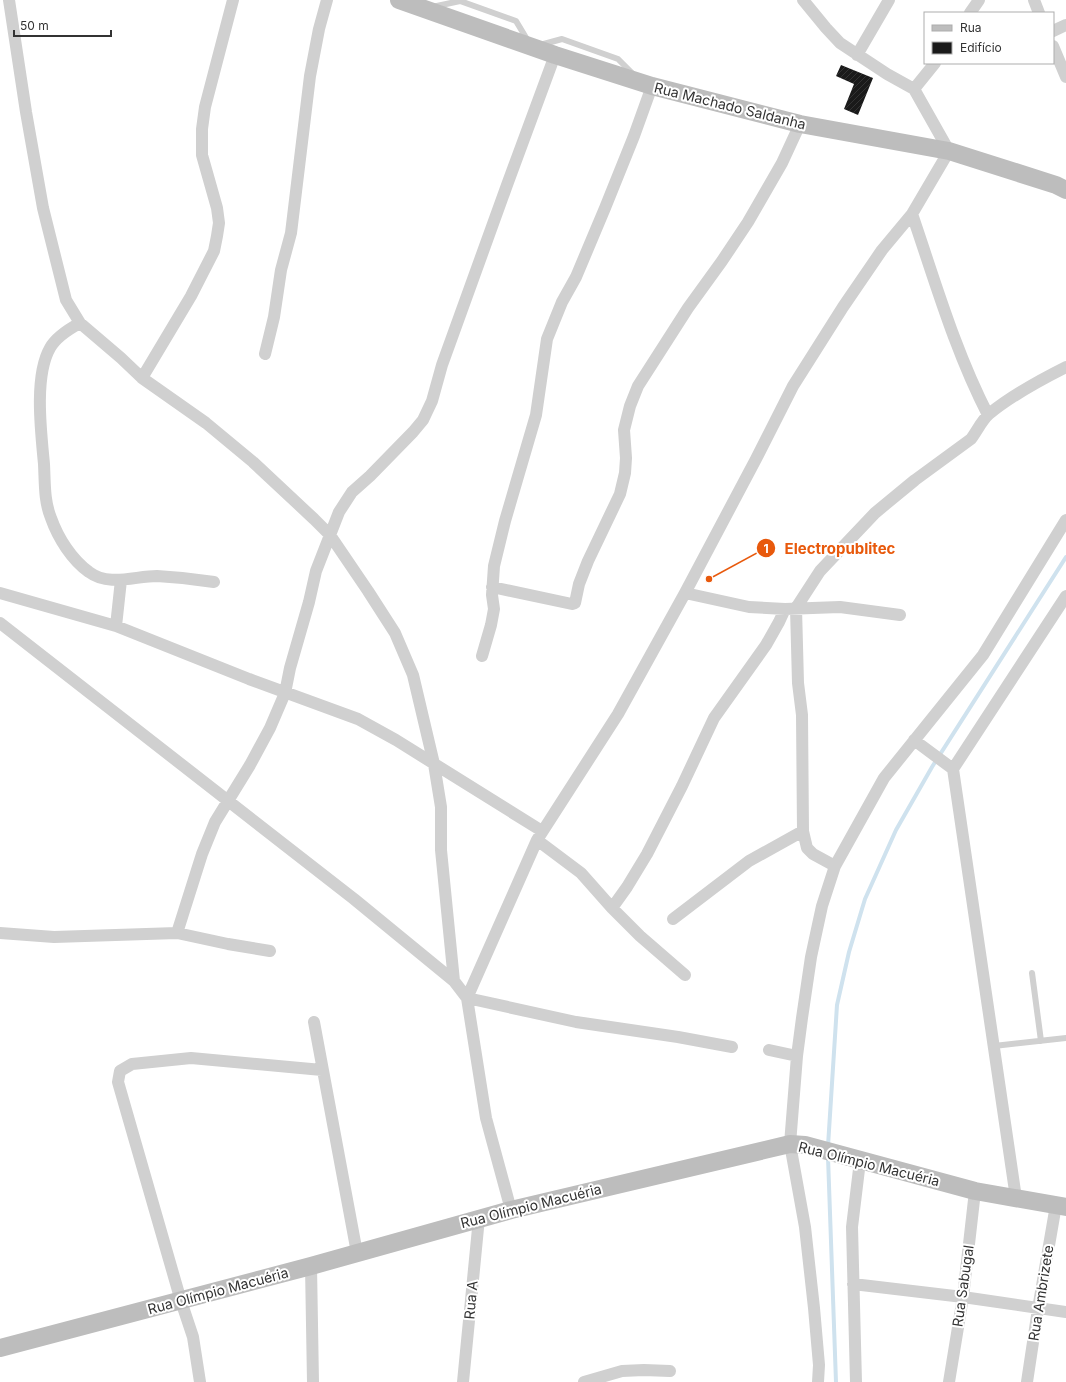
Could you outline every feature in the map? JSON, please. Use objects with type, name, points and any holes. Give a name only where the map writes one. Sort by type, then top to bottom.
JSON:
[{"type":"street","points":[[9,0],[42,208],[66,300],[80,322],[142,378],[206,423],[253,462],[330,535],[395,633],[413,675],[434,764],[441,807],[441,850],[454,981]]},
{"type":"street","points":[[142,378],[191,296],[214,251],[218,236],[219,223],[217,208],[202,155],[202,129],[205,107],[233,0]]},
{"type":"street","points":[[265,354],[274,317],[280,270],[291,233],[310,76],[319,29],[327,0]]},
{"type":"street","name":"Rua Machado Saldanha","points":[[399,0],[555,55],[647,84],[800,124],[949,150],[1056,185],[1066,190]]},
{"type":"street","points":[[467,998],[539,836],[618,714],[756,459],[793,386],[843,307],[882,250],[912,214],[949,150],[914,89],[857,55],[840,43],[803,0]]},
{"type":"street","points":[[857,55],[889,0]]},
{"type":"street","points":[[971,12],[979,0]]},
{"type":"street","points":[[1034,0],[1039,12]]},
{"type":"street","points":[[1054,31],[1066,25]]},
{"type":"street","points":[[1054,48],[1066,77]]},
{"type":"street","points":[[177,933],[202,854],[215,822],[250,765],[270,728],[285,693],[290,668],[309,602],[316,571],[339,512],[352,492],[397,449],[423,420],[432,401],[442,365],[504,191],[555,55]]},
{"type":"street","points":[[914,89],[934,64]]},
{"type":"street","points":[[482,656],[494,609],[492,587],[494,566],[505,521],[536,415],[548,339],[562,302],[576,277],[634,136],[647,84]]},
{"type":"street","points":[[492,587],[572,604],[575,603],[579,584],[588,561],[620,494],[625,473],[626,458],[624,430],[630,406],[638,386],[688,308],[748,222],[782,163],[800,124]]},
{"type":"street","points":[[912,214],[960,354],[974,388],[988,415]]},
{"type":"street","points":[[80,322],[60,336],[50,346],[44,359],[41,378],[40,422],[46,499],[51,519],[61,539],[72,556],[89,572],[101,578],[120,580],[156,576],[214,582]]},
{"type":"street","points":[[612,908],[628,887],[647,854],[682,786],[714,718],[766,645],[790,608],[820,571],[875,514],[915,480],[971,439],[988,415],[1040,380],[1066,367]]},
{"type":"street","points":[[818,1382],[819,1365],[814,1308],[797,1145],[797,1056],[812,957],[822,906],[835,866],[884,778],[983,655],[1066,520]]},
{"type":"street","points":[[116,626],[120,580]]},
{"type":"street","points":[[0,593],[116,626],[285,693],[358,719],[396,740],[434,764],[539,836],[580,873],[640,936],[685,975]]},
{"type":"street","points":[[684,593],[749,607],[840,607],[900,615]]},
{"type":"street","points":[[1016,1198],[953,769],[1066,596]]},
{"type":"street","points":[[790,608],[802,715],[803,831],[807,848],[813,854],[835,866]]},
{"type":"street","points":[[0,623],[229,800],[354,899],[454,981],[467,998],[486,1118],[511,1210]]},
{"type":"street","points":[[914,740],[953,769]]},
{"type":"street","points":[[673,919],[750,861],[803,831]]},
{"type":"street","points":[[0,933],[54,937],[177,933],[270,951]]},
{"type":"street","points":[[467,998],[576,1022],[678,1037],[732,1047]]},
{"type":"street","points":[[314,1022],[357,1254]]},
{"type":"street","points":[[769,1050],[797,1056]]},
{"type":"street","points":[[200,1382],[193,1337],[181,1301],[118,1082],[120,1071],[132,1064],[191,1058],[322,1070]]},
{"type":"street","name":"Rua Olímpio Macuéria","points":[[0,1348],[357,1254],[478,1218],[797,1145],[975,1191],[1061,1206]]},
{"type":"street","points":[[855,1159],[852,1227],[856,1382]]},
{"type":"street","name":"Rua Sabugal","points":[[949,1382],[962,1297],[975,1191]]},
{"type":"street","name":"Rua Ambrizete","points":[[1027,1382],[1038,1308],[1061,1206]]},
{"type":"street","name":"Rua A","points":[[463,1382],[478,1218]]},
{"type":"street","points":[[311,1266],[313,1382]]},
{"type":"street","points":[[853,1284],[962,1297],[1066,1312]]},
{"type":"street","points":[[584,1382],[622,1372],[644,1370],[670,1371]]},
{"type":"lane","points":[[532,47],[562,39],[618,59],[647,84]]},
{"type":"lane","points":[[1032,973],[1041,1041]]},
{"type":"lane","points":[[994,1046],[1066,1038]]},
{"type":"building","points":[[841,65],[873,78],[858,115],[844,109],[854,84],[836,76]]},
{"type":"waterway","points":[[828,1146],[837,1005],[849,952],[865,899],[896,830],[932,767],[1066,557]]},
{"type":"waterway","points":[[828,1157],[836,1382]]},
{"type":"place","name":"Electropublitec","points":[[709,579]]}]
